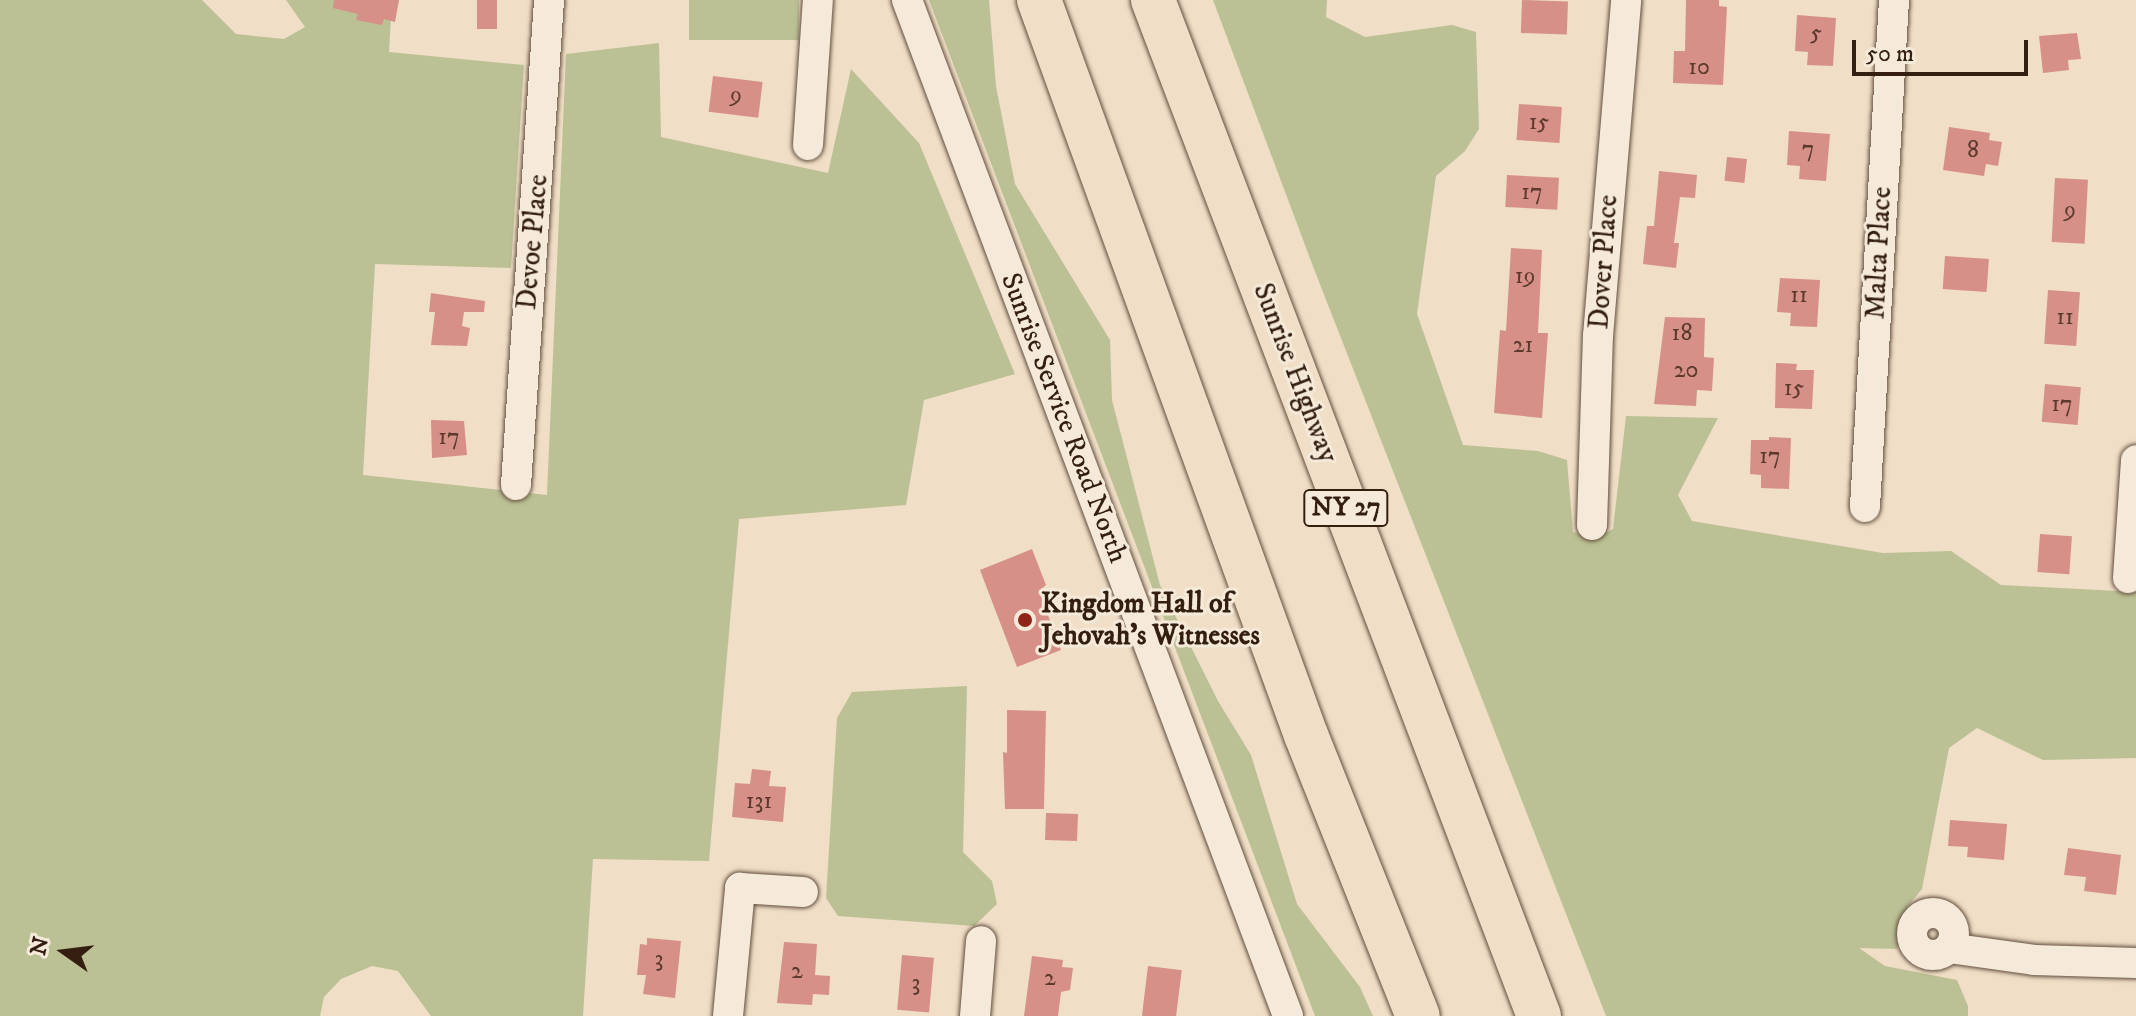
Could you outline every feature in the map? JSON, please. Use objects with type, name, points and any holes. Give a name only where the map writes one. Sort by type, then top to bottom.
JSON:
[{"type":"highway","points":[[1039,0],[1306,735],[1418,1016]]},
{"type":"highway","name":"Sunrise Highway","points":[[1153,0],[1539,1016]]},
{"type":"street","name":"Devoe Place","points":[[516,485],[549,0]]},
{"type":"street","points":[[808,145],[818,0]]},
{"type":"street","name":"Sunrise Service Road North","points":[[907,0],[1288,1016]]},
{"type":"street","name":"Dover Place","points":[[1592,525],[1598,336],[1626,0]]},
{"type":"street","name":"Malta Place","points":[[1865,507],[1894,0]]},
{"type":"street","points":[[2128,578],[2136,460]]},
{"type":"street","points":[[728,1016],[740,888],[803,892]]},
{"type":"street","points":[[975,1016],[981,941]]},
{"type":"street","points":[[1949,948],[2034,960],[2136,963]]},
{"type":"green space","points":[[0,0],[202,0],[236,34],[284,39],[305,27],[286,0],[392,0],[389,52],[524,65],[511,268],[375,264],[363,475],[547,495],[566,54],[659,43],[661,137],[828,173],[851,69],[919,143],[1015,374],[924,400],[906,505],[739,519],[709,861],[593,859],[583,1016],[431,1016],[398,971],[372,966],[341,979],[324,997],[320,1016],[0,1016]]},
{"type":"green space","points":[[689,0],[799,0],[799,40],[689,40]]},
{"type":"green space","points":[[929,0],[989,0],[996,86],[1015,184],[1110,340],[1112,400],[1160,585],[1218,701],[1251,755],[1297,904],[1360,987],[1373,1016],[1315,1016]]},
{"type":"green space","points":[[1213,0],[1327,0],[1326,17],[1365,37],[1452,25],[1476,32],[1479,129],[1465,151],[1436,176],[1417,314],[1463,445],[1538,451],[1567,460],[1573,532],[1596,538],[1613,529],[1626,416],[1718,418],[1678,495],[1692,521],[1883,553],[1951,551],[2001,585],[2136,592],[2136,758],[2043,760],[1977,728],[1949,748],[1922,889],[1908,906],[1897,949],[1859,948],[1885,966],[1957,980],[1968,1006],[1968,1016],[1606,1016],[1314,269]]},
{"type":"green space","points":[[967,686],[963,852],[992,881],[997,904],[974,926],[838,916],[826,898],[837,718],[852,692]]},
{"type":"building","points":[[334,0],[399,0],[395,22],[384,19],[382,25],[356,20],[358,14],[333,8]]},
{"type":"building","points":[[477,0],[497,0],[497,29],[477,29]]},
{"type":"building","points":[[1522,0],[1568,2],[1567,35],[1521,33]]},
{"type":"building","points":[[1686,0],[1719,0],[1719,6],[1727,7],[1723,85],[1673,83],[1674,51],[1685,51]]},
{"type":"building","points":[[1797,15],[1836,18],[1833,66],[1807,65],[1808,52],[1795,51]]},
{"type":"building","points":[[2077,33],[2081,59],[2068,60],[2069,70],[2043,73],[2039,36]]},
{"type":"building","points":[[713,76],[763,82],[758,118],[709,112]]},
{"type":"building","points":[[1519,104],[1562,107],[1559,143],[1516,140]]},
{"type":"building","points":[[1949,127],[1990,133],[1989,140],[2002,142],[1998,166],[1986,164],[1984,176],[1943,170]]},
{"type":"building","points":[[1789,131],[1830,134],[1826,181],[1799,179],[1800,166],[1787,165]]},
{"type":"building","points":[[1727,157],[1747,159],[1744,183],[1724,181]]},
{"type":"building","points":[[1659,171],[1697,175],[1695,198],[1680,197],[1674,243],[1679,243],[1676,268],[1643,264],[1647,226],[1654,226]]},
{"type":"building","points":[[1507,175],[1559,178],[1557,210],[1505,207]]},
{"type":"building","points":[[2055,178],[2088,180],[2085,244],[2052,242]]},
{"type":"building","points":[[1511,248],[1542,250],[1538,333],[1548,333],[1542,418],[1494,413],[1500,330],[1506,331]]},
{"type":"building","points":[[1945,256],[1989,259],[1987,292],[1943,289]]},
{"type":"building","points":[[1780,278],[1820,280],[1817,327],[1790,326],[1791,313],[1777,312]]},
{"type":"building","points":[[2048,290],[2080,292],[2076,346],[2044,344]]},
{"type":"building","points":[[431,293],[485,301],[484,312],[464,312],[462,326],[470,328],[467,346],[431,345],[435,312],[429,312]]},
{"type":"building","points":[[1665,317],[1705,318],[1704,357],[1714,358],[1712,391],[1697,390],[1696,406],[1654,404]]},
{"type":"building","points":[[1776,363],[1797,364],[1796,370],[1814,370],[1812,409],[1775,408]]},
{"type":"building","points":[[2045,384],[2081,387],[2078,425],[2042,422]]},
{"type":"building","points":[[431,420],[464,421],[467,455],[432,458]]},
{"type":"building","points":[[1769,437],[1791,438],[1789,489],[1761,488],[1761,475],[1750,474],[1751,440],[1769,440]]},
{"type":"building","points":[[2040,534],[2072,536],[2069,574],[2037,572]]},
{"type":"building","name":"Kingdom Hall of Jehovah’s Witnesses","points":[[1032,549],[1046,585],[1039,591],[1061,650],[1017,667],[980,570]]},
{"type":"building","points":[[1007,710],[1046,711],[1044,809],[1005,809],[1003,752],[1007,753]]},
{"type":"building","points":[[752,769],[771,771],[769,786],[786,787],[783,822],[732,817],[735,783],[750,784]]},
{"type":"building","points":[[1046,813],[1078,814],[1077,841],[1045,840]]},
{"type":"building","points":[[1950,820],[2007,824],[2004,860],[1967,857],[1968,847],[1948,846]]},
{"type":"building","points":[[2068,848],[2121,855],[2116,895],[2084,891],[2086,877],[2064,875]]},
{"type":"building","points":[[647,938],[681,941],[675,998],[643,994],[646,975],[637,975],[640,944],[647,945]]},
{"type":"building","points":[[784,942],[817,944],[815,975],[830,976],[829,995],[813,994],[812,1005],[777,1003]]},
{"type":"building","points":[[902,955],[934,958],[929,1013],[897,1010]]},
{"type":"building","points":[[1032,956],[1063,960],[1062,967],[1073,968],[1070,990],[1061,992],[1058,1016],[1024,1016]]},
{"type":"building","points":[[1148,966],[1182,970],[1176,1016],[1142,1016]]},
{"type":"place","name":"Kingdom Hall of Jehovah’s Witnesses","points":[[1025,620]]}]
